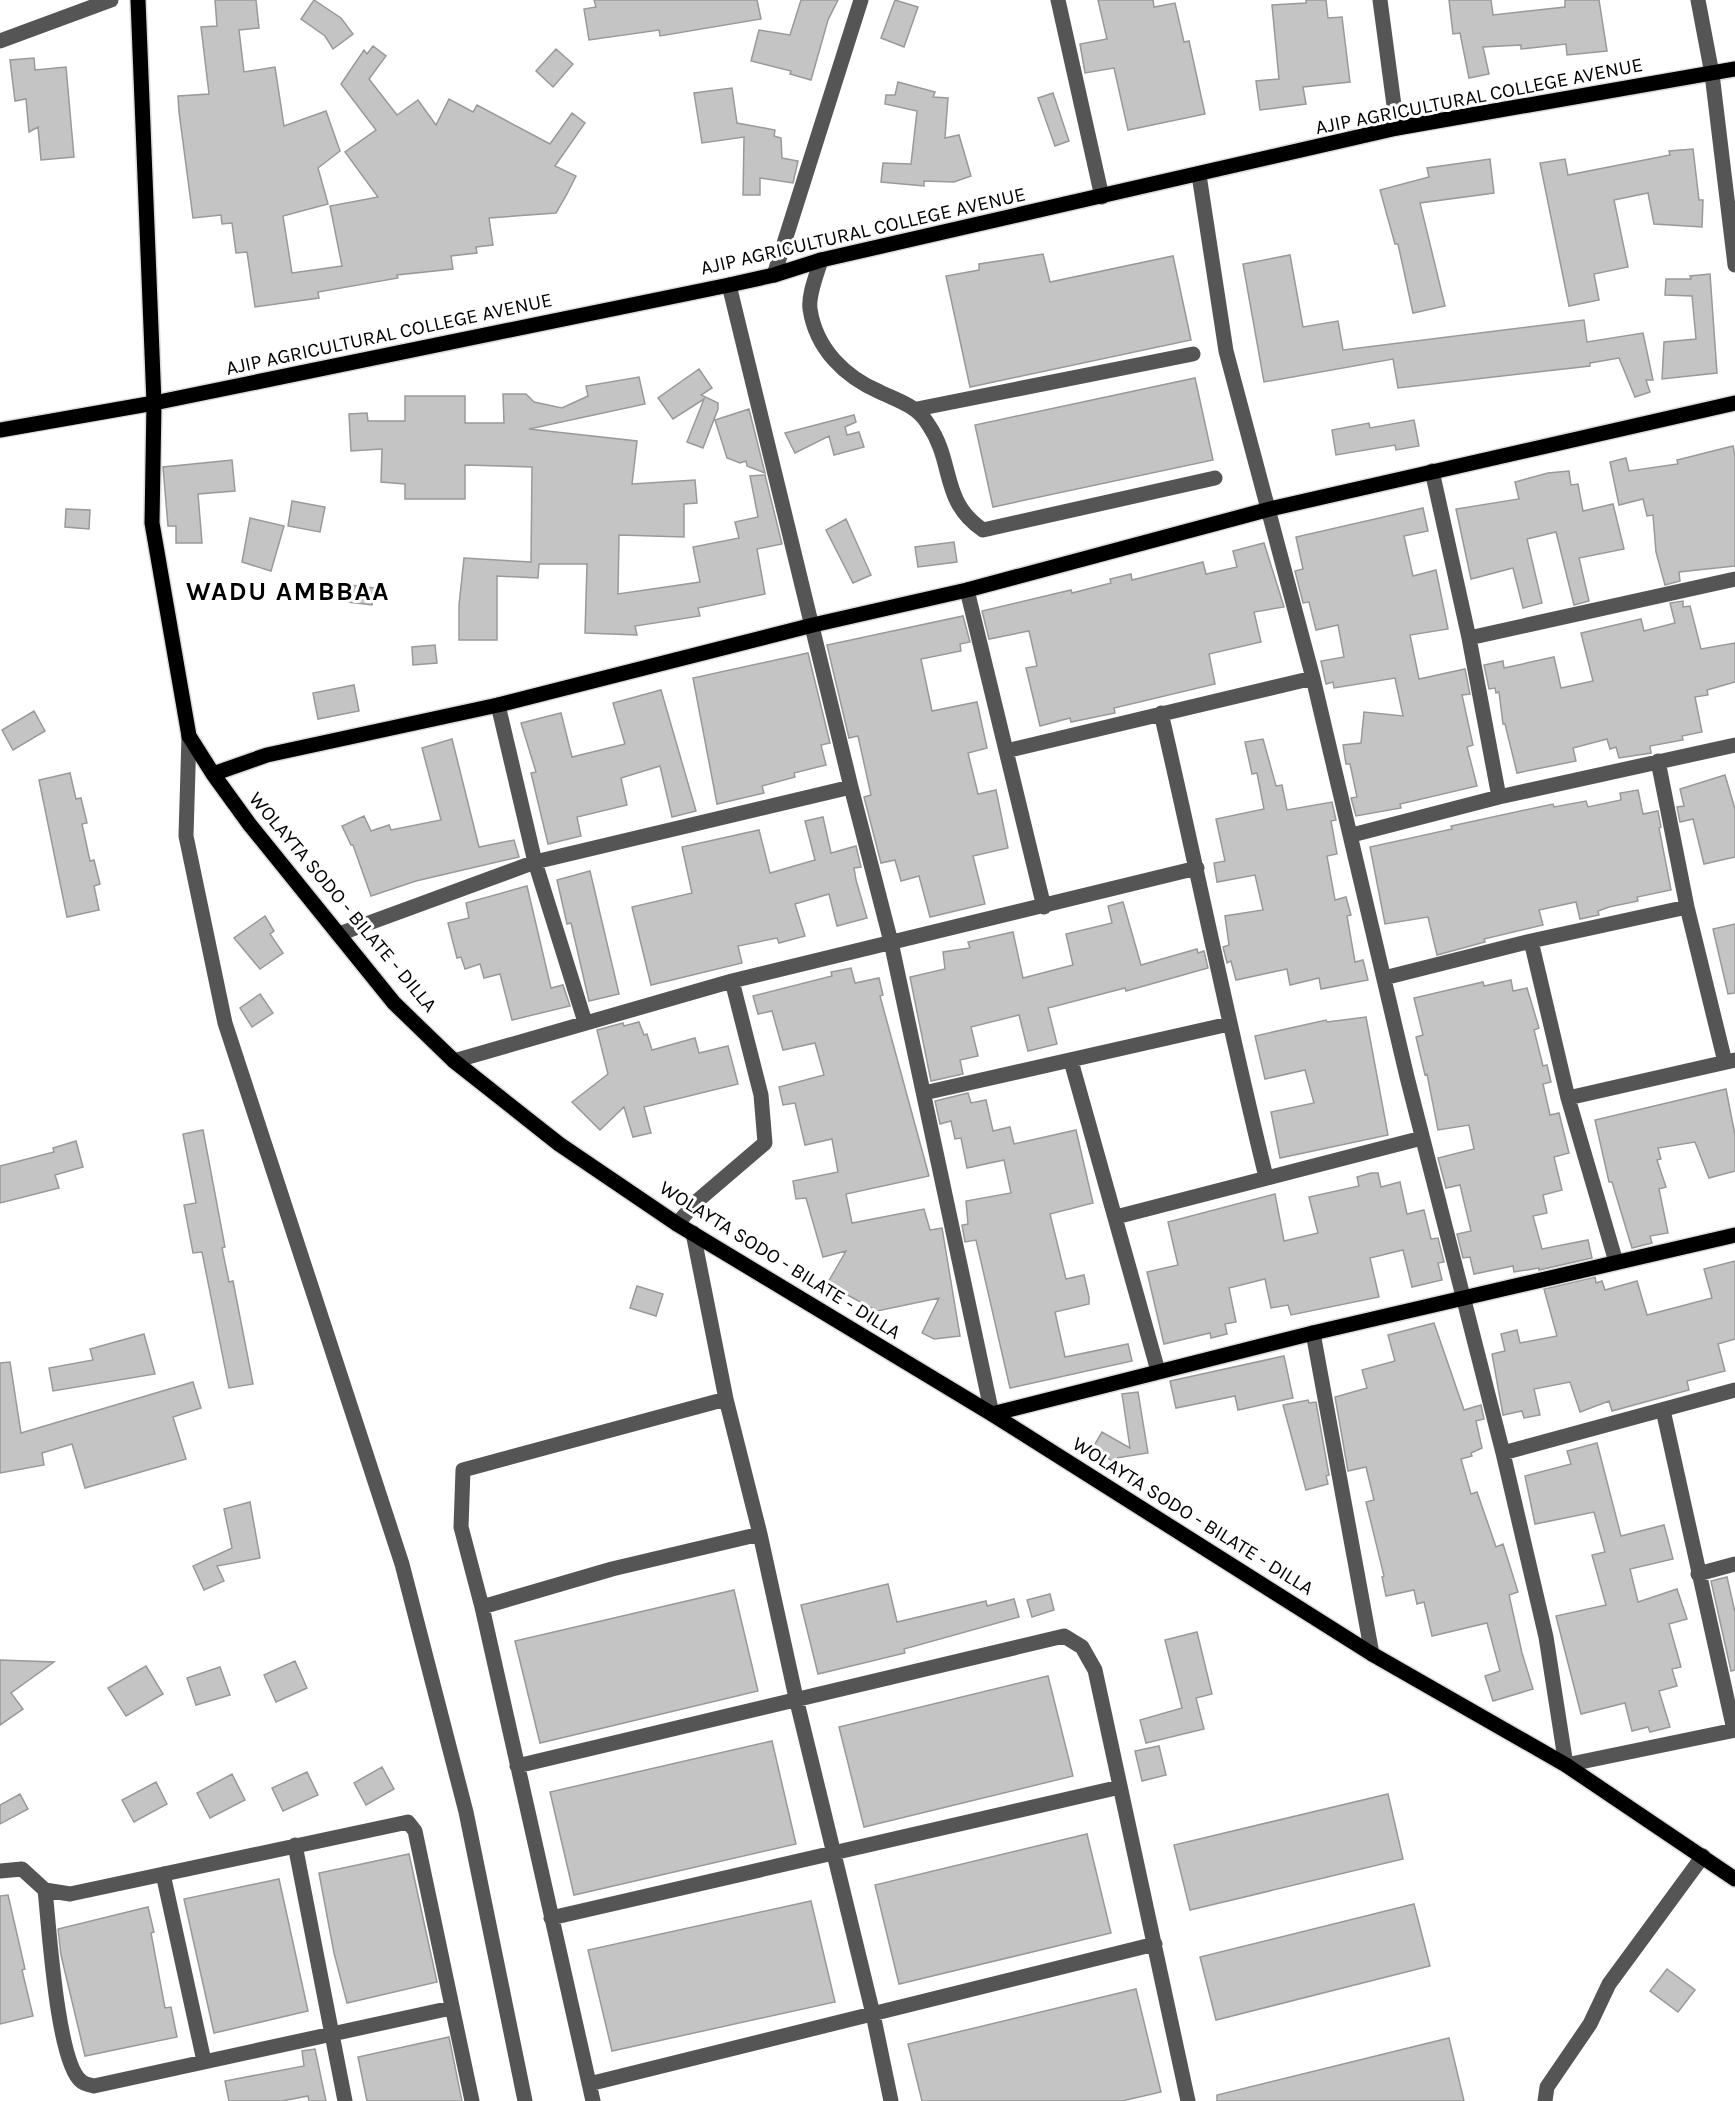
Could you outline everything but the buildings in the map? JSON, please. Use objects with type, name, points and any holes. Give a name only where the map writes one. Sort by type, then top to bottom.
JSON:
[{"type":"main road","name":"WOLAYTA SODO - BILATE - DILLA","points":[[138,0],[154,403],[152,523],[189,736],[250,825],[394,1003],[454,1061],[559,1144],[677,1224],[992,1414],[1372,1654],[1566,1765],[1735,1879]]},
{"type":"main road","name":"AJIP AGRICULTURAL COLLEGE AVENUE","points":[[0,430],[154,403],[729,285],[774,275],[821,260],[1397,128],[1735,69]]},
{"type":"main road","points":[[213,774],[267,755],[498,705],[813,625],[967,590],[1270,509],[1735,403]]},
{"type":"main road","points":[[992,1414],[1313,1333],[1735,1235]]},
{"type":"street","points":[[0,41],[111,0]]},
{"type":"street","points":[[774,275],[861,0]]},
{"type":"street","points":[[1058,0],[1102,197]]},
{"type":"street","points":[[1380,0],[1397,128]]},
{"type":"street","points":[[1698,0],[1712,74],[1735,265]]},
{"type":"street","points":[[1199,175],[1226,351],[1270,509],[1313,678],[1422,1138],[1503,1453],[1546,1637],[1566,1765],[1735,1730],[1698,1574],[1663,1410]]},
{"type":"street","points":[[821,260],[809,308],[823,346],[844,372],[859,383],[917,409],[940,445],[956,505],[968,520],[983,530],[1215,478]]},
{"type":"street","points":[[729,285],[891,942],[992,1414]]},
{"type":"street","points":[[917,409],[1193,354]]},
{"type":"street","points":[[1432,471],[1469,638],[1499,797]]},
{"type":"street","points":[[1469,638],[1735,579]]},
{"type":"street","points":[[967,590],[1044,907]]},
{"type":"street","points":[[1006,751],[1313,678]]},
{"type":"street","points":[[498,705],[536,862],[585,1022]]},
{"type":"street","points":[[1161,713],[1197,868],[1229,1024],[1266,1177]]},
{"type":"street","points":[[189,736],[186,837],[225,1023],[402,1564],[466,1812],[525,2101]]},
{"type":"street","points":[[1352,835],[1499,797],[1735,745]]},
{"type":"street","points":[[1568,1098],[1730,1061],[1687,907],[1658,761]]},
{"type":"street","points":[[339,934],[536,862],[851,787]]},
{"type":"street","points":[[454,1061],[732,981],[1197,868]]},
{"type":"street","points":[[1384,978],[1531,941],[1687,907]]},
{"type":"street","points":[[1531,941],[1568,1098],[1616,1262]]},
{"type":"street","points":[[677,1224],[696,1202],[765,1143],[761,1095],[732,981]]},
{"type":"street","points":[[924,1093],[1229,1024]]},
{"type":"street","points":[[1071,1061],[1158,1371]]},
{"type":"street","points":[[1116,1217],[1422,1138]]},
{"type":"street","points":[[693,1233],[726,1399],[760,1533],[796,1698],[873,2014],[891,2101]]},
{"type":"street","points":[[1313,1333],[1372,1654]]},
{"type":"street","points":[[1503,1453],[1735,1390]]},
{"type":"street","points":[[593,2101],[483,1607],[461,1527],[463,1470],[726,1399]]},
{"type":"street","points":[[483,1607],[612,1569],[760,1533]]},
{"type":"street","points":[[1698,1574],[1735,1564]]},
{"type":"street","points":[[517,1766],[1064,1636],[1082,1647],[1095,1670],[1188,2101]]},
{"type":"street","points":[[551,1918],[1120,1787]]},
{"type":"street","points":[[0,1871],[22,1869],[45,1890],[70,1894],[408,1822],[412,1825],[472,2101]]},
{"type":"street","points":[[295,1845],[345,2101]]},
{"type":"street","points":[[1545,2101],[1547,2087],[1590,2024],[1609,1984],[1703,1856]]},
{"type":"street","points":[[163,1874],[204,2061]]},
{"type":"street","points":[[45,1890],[62,2031],[69,2060],[80,2081],[94,2086],[451,2008]]},
{"type":"street","points":[[589,2084],[1155,1944]]},
{"type":"district","name":"WADU AMBBAA","points":[[288,591]]}]
